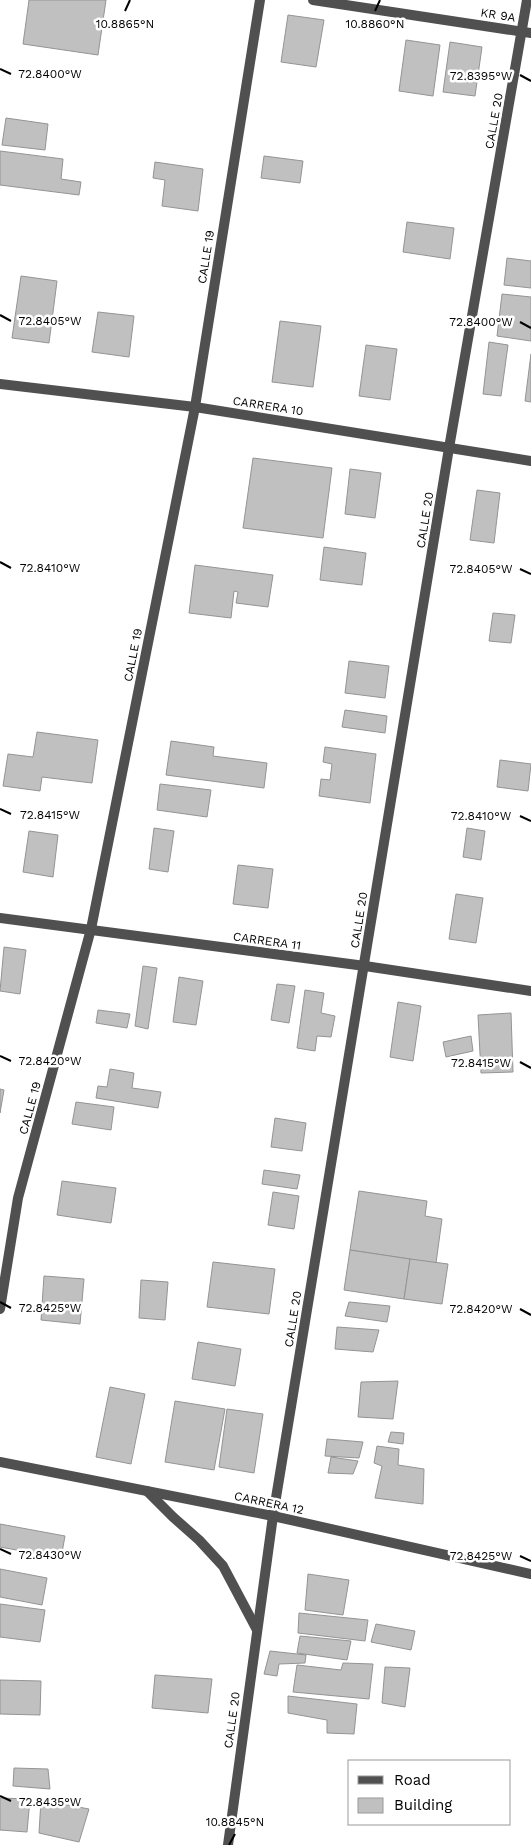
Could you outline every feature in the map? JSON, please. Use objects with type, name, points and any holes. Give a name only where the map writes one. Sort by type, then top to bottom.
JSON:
[{"type":"street","name":"CALLE 19","points":[[0,1309],[18,1198],[91,929],[195,407],[260,0]]},
{"type":"street","name":"KR 9A","points":[[313,0],[527,32]]},
{"type":"street","name":"CALLE 20","points":[[228,1845],[273,1516],[449,448],[527,32],[527,0]]},
{"type":"street","name":"CARRERA 10","points":[[0,384],[195,407],[531,461]]},
{"type":"street","name":"CARRERA 11","points":[[0,918],[364,966],[531,991]]},
{"type":"street","name":"CARRERA 12","points":[[0,1462],[273,1516],[531,1574]]},
{"type":"street","points":[[147,1491],[173,1518],[199,1540],[223,1566],[257,1630]]},
{"type":"building","points":[[29,0],[106,0],[98,55],[23,44]]},
{"type":"building","points":[[288,15],[324,20],[316,67],[281,62]]},
{"type":"building","points":[[406,40],[440,45],[433,96],[399,91]]},
{"type":"building","points":[[450,42],[482,47],[475,96],[443,92]]},
{"type":"building","points":[[6,118],[48,124],[45,150],[2,145]]},
{"type":"building","points":[[0,151],[63,159],[61,179],[81,182],[79,195],[0,185]]},
{"type":"building","points":[[264,156],[303,161],[300,183],[261,178]]},
{"type":"building","points":[[155,162],[203,169],[198,211],[162,206],[165,180],[153,178]]},
{"type":"building","points":[[407,222],[454,228],[450,259],[403,252]]},
{"type":"building","points":[[507,258],[531,261],[531,288],[504,285]]},
{"type":"building","points":[[21,276],[57,281],[49,343],[12,338]]},
{"type":"building","points":[[502,294],[531,297],[531,341],[497,336]]},
{"type":"building","points":[[98,312],[134,316],[129,357],[92,352]]},
{"type":"building","points":[[280,321],[321,326],[313,387],[272,382]]},
{"type":"building","points":[[489,342],[508,345],[501,396],[483,394]]},
{"type":"building","points":[[366,345],[397,349],[390,400],[359,396]]},
{"type":"building","points":[[531,354],[531,402],[525,401]]},
{"type":"building","points":[[253,458],[332,468],[323,538],[243,528]]},
{"type":"building","points":[[350,469],[381,473],[375,518],[345,514]]},
{"type":"building","points":[[477,490],[500,493],[494,543],[470,540]]},
{"type":"building","points":[[324,547],[366,553],[362,585],[320,580]]},
{"type":"building","points":[[195,565],[273,575],[268,607],[236,603],[238,592],[234,591],[231,618],[189,613]]},
{"type":"building","points":[[493,613],[515,615],[511,643],[489,641]]},
{"type":"building","points":[[349,661],[389,666],[385,698],[345,693]]},
{"type":"building","points":[[345,710],[387,716],[385,733],[342,727]]},
{"type":"building","points":[[37,732],[98,740],[92,783],[42,777],[40,791],[3,786],[8,754],[33,757]]},
{"type":"building","points":[[171,741],[214,747],[213,756],[267,763],[264,788],[166,775]]},
{"type":"building","points":[[325,747],[376,754],[370,803],[319,796],[321,779],[330,780],[332,764],[323,762]]},
{"type":"building","points":[[500,760],[531,764],[528,791],[497,787]]},
{"type":"building","points":[[160,784],[211,790],[207,817],[157,810]]},
{"type":"building","points":[[154,828],[174,831],[168,872],[149,869]]},
{"type":"building","points":[[467,828],[485,831],[481,860],[463,857]]},
{"type":"building","points":[[29,831],[58,835],[53,877],[23,872]]},
{"type":"building","points":[[238,865],[273,869],[268,908],[233,904]]},
{"type":"building","points":[[456,894],[483,898],[476,943],[449,939]]},
{"type":"building","points":[[4,947],[26,950],[20,994],[0,991]]},
{"type":"building","points":[[143,966],[157,968],[148,1029],[135,1026]]},
{"type":"building","points":[[179,977],[203,981],[196,1025],[173,1022]]},
{"type":"building","points":[[277,984],[295,986],[289,1023],[271,1020]]},
{"type":"building","points":[[305,990],[324,993],[321,1013],[335,1016],[331,1037],[317,1036],[315,1051],[297,1048]]},
{"type":"building","points":[[398,1002],[421,1006],[413,1061],[390,1057]]},
{"type":"building","points":[[98,1010],[130,1014],[127,1028],[96,1023]]},
{"type":"building","points":[[511,1013],[513,1072],[481,1073],[478,1015]]},
{"type":"building","points":[[471,1036],[473,1051],[446,1057],[443,1042]]},
{"type":"building","points":[[110,1069],[134,1073],[132,1088],[161,1092],[158,1108],[96,1098],[98,1086],[107,1087]]},
{"type":"building","points":[[0,1089],[4,1090],[0,1113]]},
{"type":"building","points":[[76,1102],[114,1107],[111,1130],[72,1124]]},
{"type":"building","points":[[275,1118],[306,1123],[302,1151],[271,1147]]},
{"type":"building","points":[[264,1170],[300,1175],[297,1189],[262,1184]]},
{"type":"building","points":[[62,1181],[116,1188],[111,1223],[57,1215]]},
{"type":"building","points":[[359,1191],[427,1201],[425,1216],[442,1219],[436,1263],[350,1250]]},
{"type":"building","points":[[273,1192],[299,1196],[294,1229],[268,1225]]},
{"type":"building","points":[[350,1250],[410,1259],[404,1299],[344,1290]]},
{"type":"building","points":[[410,1259],[448,1264],[442,1304],[404,1299]]},
{"type":"building","points":[[213,1262],[275,1269],[269,1314],[207,1307]]},
{"type":"building","points":[[44,1276],[84,1279],[80,1324],[41,1320]]},
{"type":"building","points":[[141,1280],[168,1282],[165,1320],[139,1318]]},
{"type":"building","points":[[349,1302],[390,1306],[387,1322],[345,1316]]},
{"type":"building","points":[[337,1327],[379,1330],[373,1352],[335,1349]]},
{"type":"building","points":[[198,1342],[241,1349],[235,1386],[192,1379]]},
{"type":"building","points":[[398,1381],[393,1419],[358,1417],[361,1382]]},
{"type":"building","points":[[110,1387],[145,1394],[131,1464],[96,1457]]},
{"type":"building","points":[[175,1401],[225,1409],[214,1470],[165,1462]]},
{"type":"building","points":[[227,1409],[263,1414],[254,1473],[219,1467]]},
{"type":"building","points":[[391,1432],[404,1433],[403,1444],[388,1442]]},
{"type":"building","points":[[327,1439],[363,1442],[359,1458],[325,1456]]},
{"type":"building","points":[[377,1446],[399,1449],[398,1465],[424,1469],[423,1504],[375,1498],[382,1466],[374,1463]]},
{"type":"building","points":[[331,1457],[358,1461],[353,1474],[328,1473]]},
{"type":"building","points":[[0,1524],[65,1536],[61,1558],[0,1547]]},
{"type":"building","points":[[0,1569],[47,1578],[42,1605],[0,1597]]},
{"type":"building","points":[[308,1574],[349,1580],[343,1615],[305,1610]]},
{"type":"building","points":[[0,1604],[45,1610],[40,1642],[0,1637]]},
{"type":"building","points":[[299,1613],[368,1620],[365,1641],[298,1633]]},
{"type":"building","points":[[376,1624],[415,1631],[411,1650],[371,1642]]},
{"type":"building","points":[[300,1636],[351,1641],[347,1660],[297,1653]]},
{"type":"building","points":[[270,1651],[306,1655],[305,1663],[279,1664],[277,1676],[264,1674]]},
{"type":"building","points":[[343,1663],[373,1664],[369,1699],[293,1692],[297,1665],[341,1670]]},
{"type":"building","points":[[385,1667],[410,1668],[405,1707],[382,1703]]},
{"type":"building","points":[[155,1675],[212,1679],[208,1713],[152,1708]]},
{"type":"building","points":[[0,1680],[41,1681],[40,1715],[0,1714]]},
{"type":"building","points":[[288,1696],[357,1704],[354,1734],[327,1733],[327,1720],[288,1713]]},
{"type":"building","points":[[14,1768],[48,1769],[50,1789],[13,1786]]},
{"type":"building","points":[[0,1798],[30,1799],[27,1832],[0,1830]]},
{"type":"building","points":[[41,1800],[89,1809],[79,1842],[39,1833]]}]
